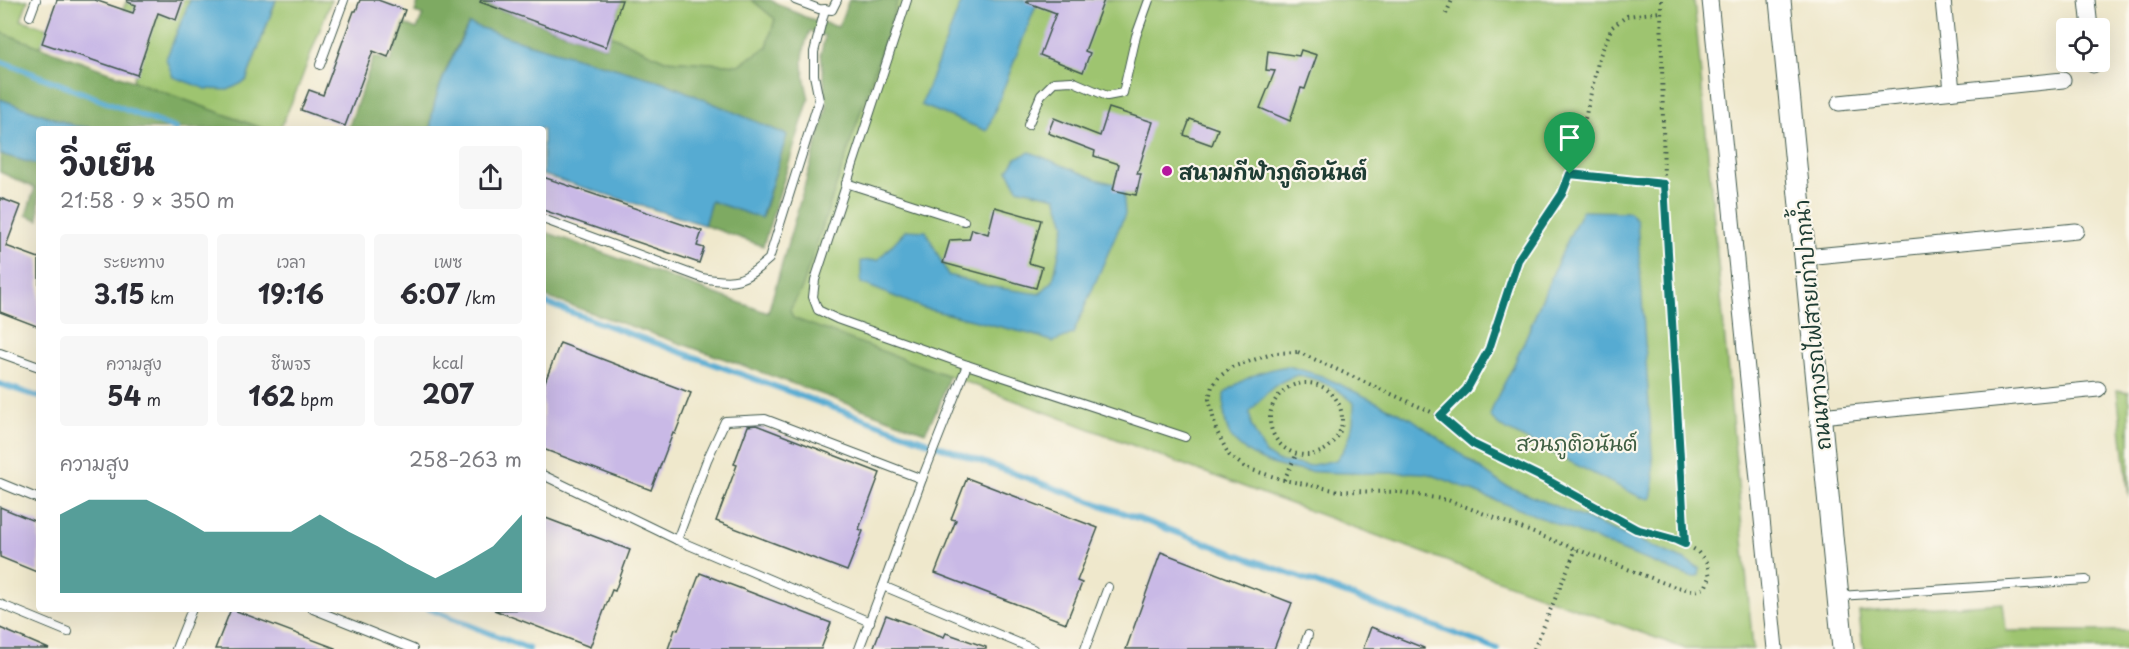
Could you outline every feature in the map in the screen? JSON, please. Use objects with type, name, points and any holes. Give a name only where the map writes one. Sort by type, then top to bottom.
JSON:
[{"type":"main road","name":"ถนนทางรถไฟสายเก่าปากน้ำ","points":[[1780,0],[1843,649]]},
{"type":"street","points":[[1710,0],[1775,649]]},
{"type":"street","points":[[1943,0],[1952,91]]},
{"type":"street","points":[[2087,0],[2089,18]]},
{"type":"street","points":[[1839,103],[2062,80]]},
{"type":"street","points":[[1805,257],[2076,231]]},
{"type":"street","points":[[1820,416],[2098,389]]},
{"type":"lane","points":[[30,16],[36,0]]},
{"type":"lane","points":[[320,64],[344,0]]},
{"type":"lane","points":[[795,0],[819,9],[832,10],[837,0]]},
{"type":"lane","points":[[907,0],[814,280],[813,297],[818,310],[837,320],[967,365],[1185,437]]},
{"type":"lane","points":[[1028,126],[1041,95],[1054,82],[1072,81],[1107,96],[1124,93],[1136,36],[1149,0]]},
{"type":"lane","points":[[546,220],[702,278],[725,282],[749,277],[769,259],[819,100],[814,75],[814,52],[825,9]]},
{"type":"lane","points":[[846,183],[964,221]]},
{"type":"lane","points":[[0,353],[36,366]]},
{"type":"lane","points":[[859,649],[967,365]]},
{"type":"lane","points":[[677,540],[707,460],[725,421],[765,418],[922,480]]},
{"type":"lane","points":[[546,476],[677,540],[870,622]]},
{"type":"lane","points":[[0,483],[36,498]]},
{"type":"lane","points":[[1838,596],[2086,580]]},
{"type":"lane","points":[[883,586],[1033,649]]},
{"type":"lane","points":[[1085,649],[1108,587]]},
{"type":"lane","points":[[0,604],[68,632]]},
{"type":"lane","points":[[176,649],[191,612]]},
{"type":"lane","points":[[320,612],[413,649]]},
{"type":"lane","points":[[1303,649],[1308,635]]},
{"type":"path","points":[[1446,14],[1452,0]]},
{"type":"path","points":[[1661,0],[1664,184],[1685,544]]},
{"type":"path","points":[[1440,416],[1467,389],[1489,349],[1518,260],[1562,194],[1575,162],[1599,58],[1612,27],[1627,16],[1661,12]]},
{"type":"path","points":[[1570,174],[1664,184]]},
{"type":"path","points":[[1298,352],[1440,416],[1473,444],[1549,481],[1636,529],[1685,544],[1697,551],[1707,563],[1710,577],[1705,588],[1695,591],[1672,586],[1448,500],[1399,492],[1339,491],[1284,480],[1246,468],[1229,455],[1216,430],[1209,399],[1212,386],[1232,367],[1275,353],[1298,352]]},
{"type":"path","points":[[1311,383],[1323,387],[1339,404],[1342,415],[1341,427],[1337,438],[1320,452],[1308,455],[1297,453],[1286,449],[1277,440],[1270,418],[1272,406],[1288,388],[1311,383]]},
{"type":"path","points":[[1284,480],[1297,453]]},
{"type":"path","points":[[1535,647],[1576,549]]},
{"type":"green space","points":[[0,0],[28,0],[21,20],[51,29],[40,47],[0,32]]},
{"type":"green space","points":[[127,0],[190,0],[174,39],[246,81],[276,0],[331,0],[281,126],[256,126],[133,81],[149,24],[121,14]]},
{"type":"green space","points":[[417,0],[474,0],[605,47],[610,35],[665,60],[739,65],[767,47],[775,19],[752,0],[770,0],[805,17],[838,27],[849,0],[898,0],[802,288],[790,310],[793,318],[949,376],[939,406],[925,432],[546,297],[546,232],[768,313],[827,107],[821,53],[825,36],[810,31],[804,48],[803,64],[809,99],[763,246],[704,225],[711,201],[762,218],[786,135],[663,82],[469,24],[450,61],[439,90],[434,104],[431,126],[349,126],[374,56],[390,62],[404,24],[417,29],[423,15],[415,12]]},
{"type":"green space","points":[[622,0],[752,0],[775,19],[767,47],[739,65],[665,60],[610,35]]},
{"type":"green space","name":"สวนภูติอนันต์","points":[[874,0],[1694,0],[1753,649],[1686,649],[1190,467],[969,383],[768,313]]},
{"type":"green space","points":[[0,32],[256,126],[75,126],[0,99]]},
{"type":"green space","points":[[0,154],[36,164],[36,219],[26,215],[35,188],[0,172]]},
{"type":"green space","points":[[2117,390],[2129,392],[2129,498]]},
{"type":"green space","points":[[2003,603],[2006,631],[2129,631],[2129,649],[1863,649],[1859,612]]},
{"type":"water","points":[[190,0],[276,0],[246,81],[228,90],[206,89],[173,77],[166,59]]},
{"type":"water","points":[[962,0],[1038,0],[987,131],[921,105]]},
{"type":"water","points":[[469,24],[663,82],[787,135],[761,218],[711,201],[704,225],[546,176],[546,126],[431,126],[435,103],[451,61]]},
{"type":"water","points":[[0,99],[75,126],[36,126],[36,164],[0,154]]},
{"type":"water","points":[[1030,152],[1096,179],[1123,186],[1125,214],[1073,334],[1053,342],[1034,335],[923,308],[861,283],[861,261],[878,260],[906,230],[926,231],[948,275],[987,286],[1039,294],[1053,281],[1065,224],[1056,197],[1017,188],[1008,170],[1016,158]]},
{"type":"water","points":[[1582,211],[1629,212],[1637,220],[1654,483],[1651,499],[1640,497],[1499,426],[1490,416]]},
{"type":"water","points":[[1288,366],[1322,376],[1412,419],[1502,484],[1685,560],[1700,569],[1699,577],[1691,577],[1429,474],[1306,471],[1260,459],[1240,447],[1229,434],[1226,426],[1224,394],[1246,379],[1262,372]],"holes":[[[1298,375],[1335,388],[1354,403],[1351,433],[1336,460],[1308,466],[1277,461],[1265,453],[1251,425],[1250,412],[1276,385]]]},
{"type":"building","points":[[57,0],[95,0],[133,13],[136,5],[127,0],[183,0],[176,20],[158,13],[137,75],[42,43]]},
{"type":"building","points":[[360,0],[378,0],[405,10],[388,57],[373,51],[345,126],[301,110],[309,90],[323,95]]},
{"type":"building","points":[[481,0],[622,0],[606,47],[480,2]]},
{"type":"building","points":[[1027,0],[1104,0],[1085,51],[1090,53],[1083,72],[1040,55],[1056,13],[1026,2]]},
{"type":"building","points":[[1301,50],[1317,55],[1305,89],[1301,88],[1290,121],[1260,108],[1275,71],[1266,70],[1268,51],[1299,56]]},
{"type":"building","points":[[1109,108],[1153,122],[1137,174],[1141,174],[1136,195],[1113,190],[1119,164],[1094,156],[1095,151],[1048,133],[1054,118],[1100,136]]},
{"type":"building","points":[[1190,119],[1218,129],[1212,145],[1184,135]]},
{"type":"building","points":[[546,178],[702,231],[697,246],[704,248],[699,263],[546,211]]},
{"type":"building","points":[[0,198],[21,206],[6,246],[36,257],[36,326],[0,312]]},
{"type":"building","points":[[995,207],[1041,220],[1029,263],[1042,267],[1036,288],[943,263],[950,240],[969,239],[972,229],[988,234]]},
{"type":"building","points":[[560,343],[691,393],[651,490],[546,450],[546,379]]},
{"type":"building","points":[[756,425],[880,473],[859,529],[863,531],[847,571],[716,521],[737,465],[734,464],[748,426]]},
{"type":"building","points":[[967,478],[1098,528],[1077,581],[1082,583],[1066,623],[935,573],[956,520],[951,519]]},
{"type":"building","points":[[0,507],[36,522],[36,572],[0,557]]},
{"type":"building","points":[[546,518],[630,550],[590,647],[499,612],[546,612]]},
{"type":"building","points":[[1161,552],[1292,603],[1274,649],[1126,649]]},
{"type":"building","points":[[700,573],[831,623],[821,649],[668,649],[675,629],[678,630]]},
{"type":"building","points":[[230,612],[239,612],[335,648],[334,649],[215,649]]},
{"type":"building","points":[[886,615],[944,637],[946,633],[986,647],[986,649],[873,649]]},
{"type":"building","points":[[1371,627],[1424,648],[1424,649],[1363,649]]},
{"type":"building","points":[[0,628],[49,649],[0,649]]},
{"type":"waterway","points":[[0,61],[168,126]]},
{"type":"waterway","points":[[546,303],[1497,649]]},
{"type":"waterway","points":[[0,384],[36,396]]},
{"type":"waterway","points":[[436,612],[529,649]]},
{"type":"place","name":"สนามกีฬาภูติอนันต์","points":[[1167,171]]},
{"type":"route","points":[[1570,174],[1664,184],[1685,544],[1636,529],[1549,481],[1473,444],[1440,416],[1467,389],[1489,349],[1518,260],[1562,194],[1570,174]]}]
